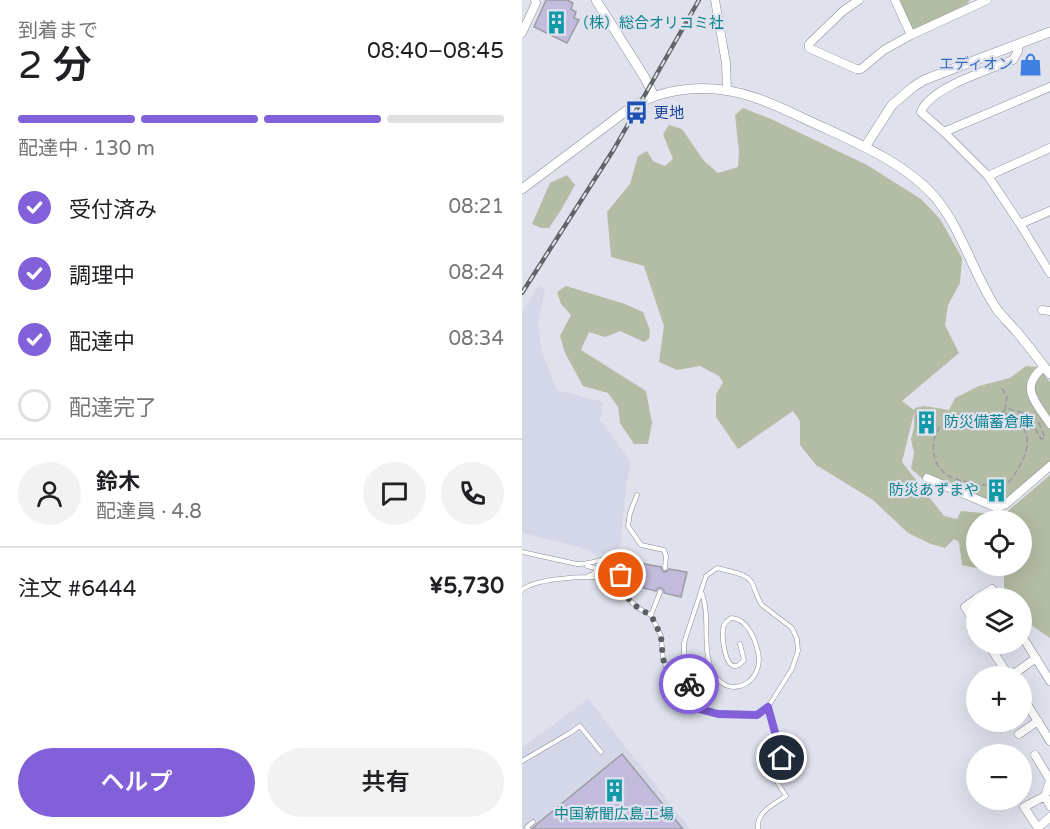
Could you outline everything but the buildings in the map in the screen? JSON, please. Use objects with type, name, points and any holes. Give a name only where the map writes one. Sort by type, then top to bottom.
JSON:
[{"type":"street","points":[[522,33],[536,3],[535,0]]},
{"type":"street","points":[[596,0],[654,96]]},
{"type":"street","points":[[715,0],[726,63],[727,90]]},
{"type":"street","points":[[859,0],[837,16],[809,44],[809,48],[856,69],[861,69],[885,50],[911,35],[975,2],[987,0]]},
{"type":"street","points":[[895,0],[911,35]]},
{"type":"street","points":[[865,147],[892,105],[924,80],[1050,32]]},
{"type":"street","points":[[1018,45],[1018,51],[1013,60],[947,87],[923,105],[921,112],[988,176],[1050,273]]},
{"type":"street","points":[[944,132],[1050,87]]},
{"type":"street","points":[[522,189],[634,105],[654,96],[685,89],[705,88],[727,90],[770,103],[865,147],[914,177],[932,194],[956,227],[970,260],[998,311],[1047,371],[1033,378],[1030,390],[1050,424]]},
{"type":"street","points":[[988,176],[1050,148]]},
{"type":"street","points":[[1020,224],[1050,211]]},
{"type":"street","points":[[927,478],[995,507],[1006,504],[1050,466]]},
{"type":"street","points":[[1032,652],[1050,681]]},
{"type":"street","points":[[1024,666],[1036,658]]},
{"type":"street","points":[[1032,712],[1050,741]]},
{"type":"street","points":[[1018,734],[1038,722]]},
{"type":"street","points":[[1035,755],[1050,780],[1045,796],[1050,806]]},
{"type":"street","points":[[1045,796],[1024,807],[1038,828],[1050,817]]},
{"type":"lane","points":[[637,495],[628,526],[641,545],[664,550],[665,568]]},
{"type":"lane","points":[[522,552],[593,567],[603,575],[614,577],[632,604],[651,615],[661,636],[663,659],[669,674],[687,678]]},
{"type":"lane","points":[[577,564],[591,564],[614,558]]},
{"type":"lane","points":[[522,590],[527,585],[545,581],[614,577],[624,573],[626,566],[620,558],[606,560],[590,576],[583,578]]},
{"type":"lane","points":[[717,568],[747,577],[752,582],[762,605],[792,628],[797,639],[798,651],[792,669],[768,707],[757,715],[718,714],[699,709],[687,678],[684,643],[701,591],[706,576],[717,568]]},
{"type":"lane","points":[[701,591],[706,607],[710,665],[718,680],[724,684],[731,686],[747,684],[757,673],[759,660],[755,641],[749,630],[743,621],[731,618],[723,630],[724,647],[730,664],[734,666],[738,666],[744,660],[740,644]]},
{"type":"lane","points":[[651,615],[660,592]]},
{"type":"lane","points":[[758,829],[757,824],[762,812],[786,796],[777,782],[786,774],[768,707]]},
{"type":"lane","points":[[522,761],[580,726],[601,752]]},
{"type":"lane","points":[[528,829],[526,827],[532,822]]},
{"type":"path","points":[[1002,388],[1007,397],[1002,413]]},
{"type":"path","points":[[1005,409],[1026,414],[1041,439],[1045,438],[1038,421]]},
{"type":"path","points":[[1002,413],[1013,418],[1022,426],[1028,437],[1026,455],[1009,482],[993,486],[951,478],[941,470],[935,459],[934,445],[936,432],[944,422],[961,415],[1002,413]]},
{"type":"shaded area","points":[[539,285],[545,291],[538,322],[540,340],[543,355],[557,390],[603,402],[600,420],[631,463],[626,486],[620,547],[596,556],[587,549],[522,533],[522,312]]},
{"type":"shaded area","points":[[588,699],[690,829],[522,829],[522,748]]},
{"type":"green space","points":[[898,0],[970,0],[967,4],[914,30],[910,29]]},
{"type":"green space","points":[[743,108],[867,165],[921,199],[940,219],[962,258],[960,283],[948,305],[945,325],[959,353],[902,401],[914,410],[924,406],[949,410],[955,398],[979,386],[1010,378],[1026,366],[1038,367],[1050,382],[1050,471],[995,510],[923,479],[911,469],[914,453],[911,439],[914,413],[902,462],[944,516],[957,519],[961,511],[966,511],[966,566],[962,565],[959,542],[954,539],[945,548],[908,533],[873,500],[816,465],[800,445],[800,421],[793,411],[738,449],[716,417],[716,395],[723,382],[719,376],[700,366],[677,370],[659,362],[664,326],[644,266],[611,257],[607,212],[630,184],[638,156],[647,151],[653,161],[665,166],[673,159],[663,134],[669,125],[682,129],[704,161],[718,173],[738,167],[739,152],[735,115]]},
{"type":"green space","points":[[567,175],[575,185],[549,228],[541,228],[532,224],[550,183]]},
{"type":"green space","points":[[566,286],[625,304],[643,312],[650,330],[649,339],[644,342],[620,331],[605,337],[589,332],[581,350],[646,391],[652,423],[648,444],[634,444],[620,423],[618,407],[608,393],[583,386],[565,353],[560,336],[571,315],[561,304],[557,292]]},
{"type":"green space","points":[[1050,475],[1050,638],[1032,626],[1032,588],[1004,588],[1004,576],[1032,576],[1032,510],[1009,510]]},
{"type":"railway","points":[[522,293],[614,149],[699,0]]},
{"type":"way so far","points":[[621,575],[615,577],[626,597],[632,604],[651,615],[661,636],[663,659],[669,674],[687,678],[689,684]]},
{"type":"place","name":"（株）総合オリコミ社","points":[[556,23]]},
{"type":"place","name":"エディオン","points":[[1031,64]]},
{"type":"place","name":"更地","points":[[636,113]]},
{"type":"place","name":"防災備蓄倉庫","points":[[926,422]]},
{"type":"place","name":"防災あずまや","points":[[997,490]]},
{"type":"place","name":"中国新聞広島工場","points":[[614,790]]},
{"type":"route","points":[[689,684],[699,709],[718,714],[757,715],[768,707],[782,758]]}]
